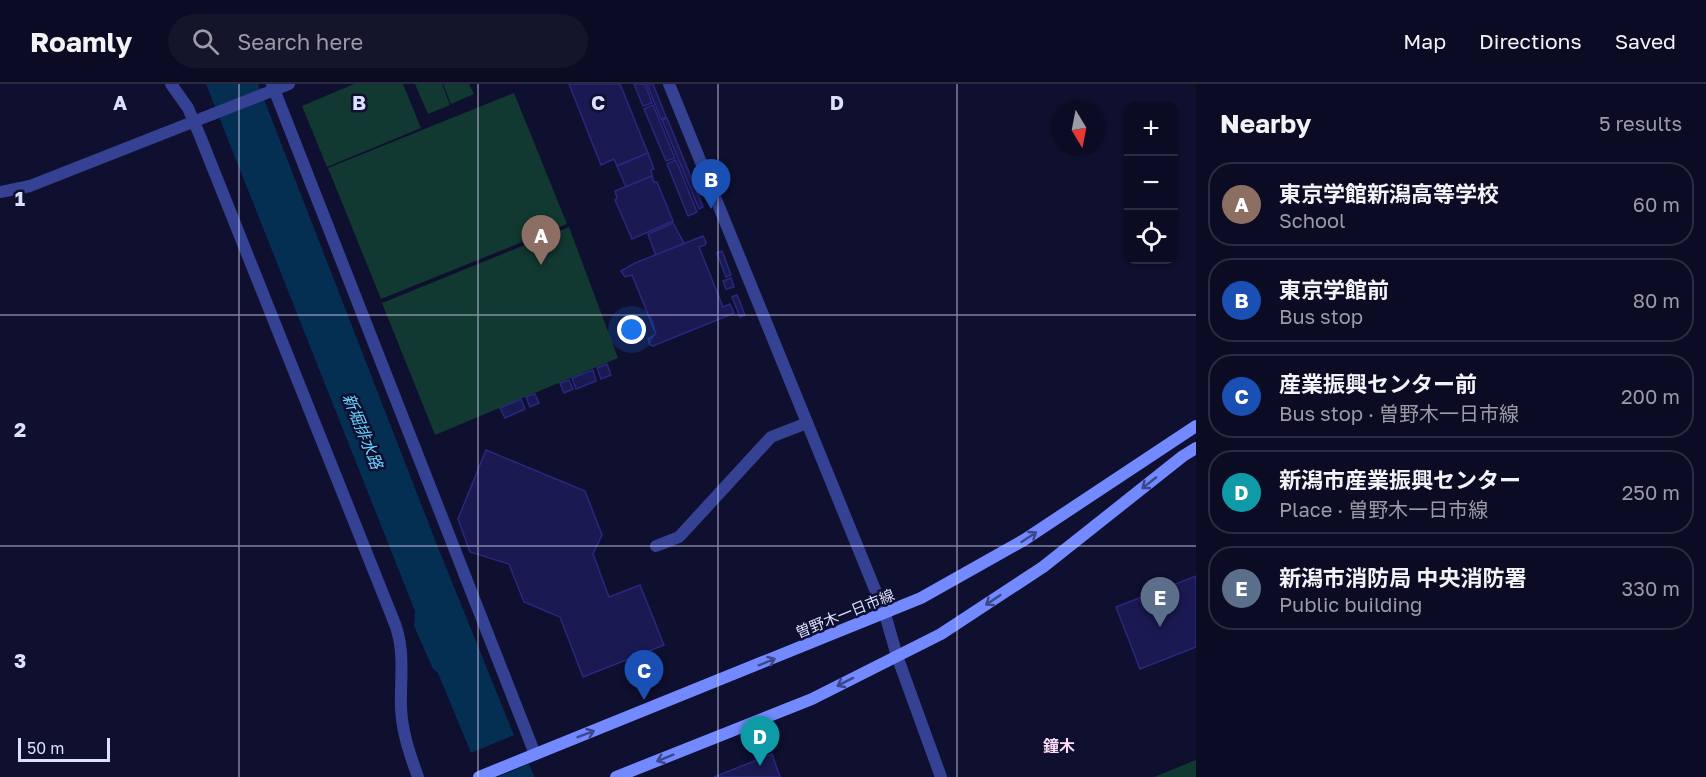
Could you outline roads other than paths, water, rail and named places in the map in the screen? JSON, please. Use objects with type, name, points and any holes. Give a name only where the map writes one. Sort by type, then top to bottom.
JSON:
[{"type":"main road","name":"曽野木一日市線","points":[[479,777],[921,598],[1024,540],[1196,426]]},
{"type":"main road","points":[[615,777],[812,699],[941,634],[1043,567],[1196,448]]},
{"type":"street","points":[[171,84],[188,108],[393,619],[401,642],[402,721],[410,756],[418,777]]},
{"type":"street","points":[[0,192],[30,186],[213,114],[270,89],[289,84]]},
{"type":"street","points":[[669,84],[885,614],[897,656],[941,777]]},
{"type":"street","points":[[270,89],[533,754]]},
{"type":"street","points":[[656,546],[679,537],[771,437],[807,423]]},
{"type":"water","name":"新堀排水路","points":[[206,84],[258,84],[437,545],[513,733],[535,777],[481,777],[438,673],[433,669],[414,626],[415,611]]},
{"type":"place","name":"東京学館前","points":[[711,209]]},
{"type":"place","name":"東京学館新潟高等学校","points":[[541,265]]},
{"type":"place","name":"新潟市消防局 中央消防署","points":[[1160,627]]},
{"type":"place","name":"産業振興センター前","points":[[644,700]]},
{"type":"place","name":"新潟市産業振興センター","points":[[760,766]]},
{"type":"district","name":"鐘木","points":[[1059,746]]}]
